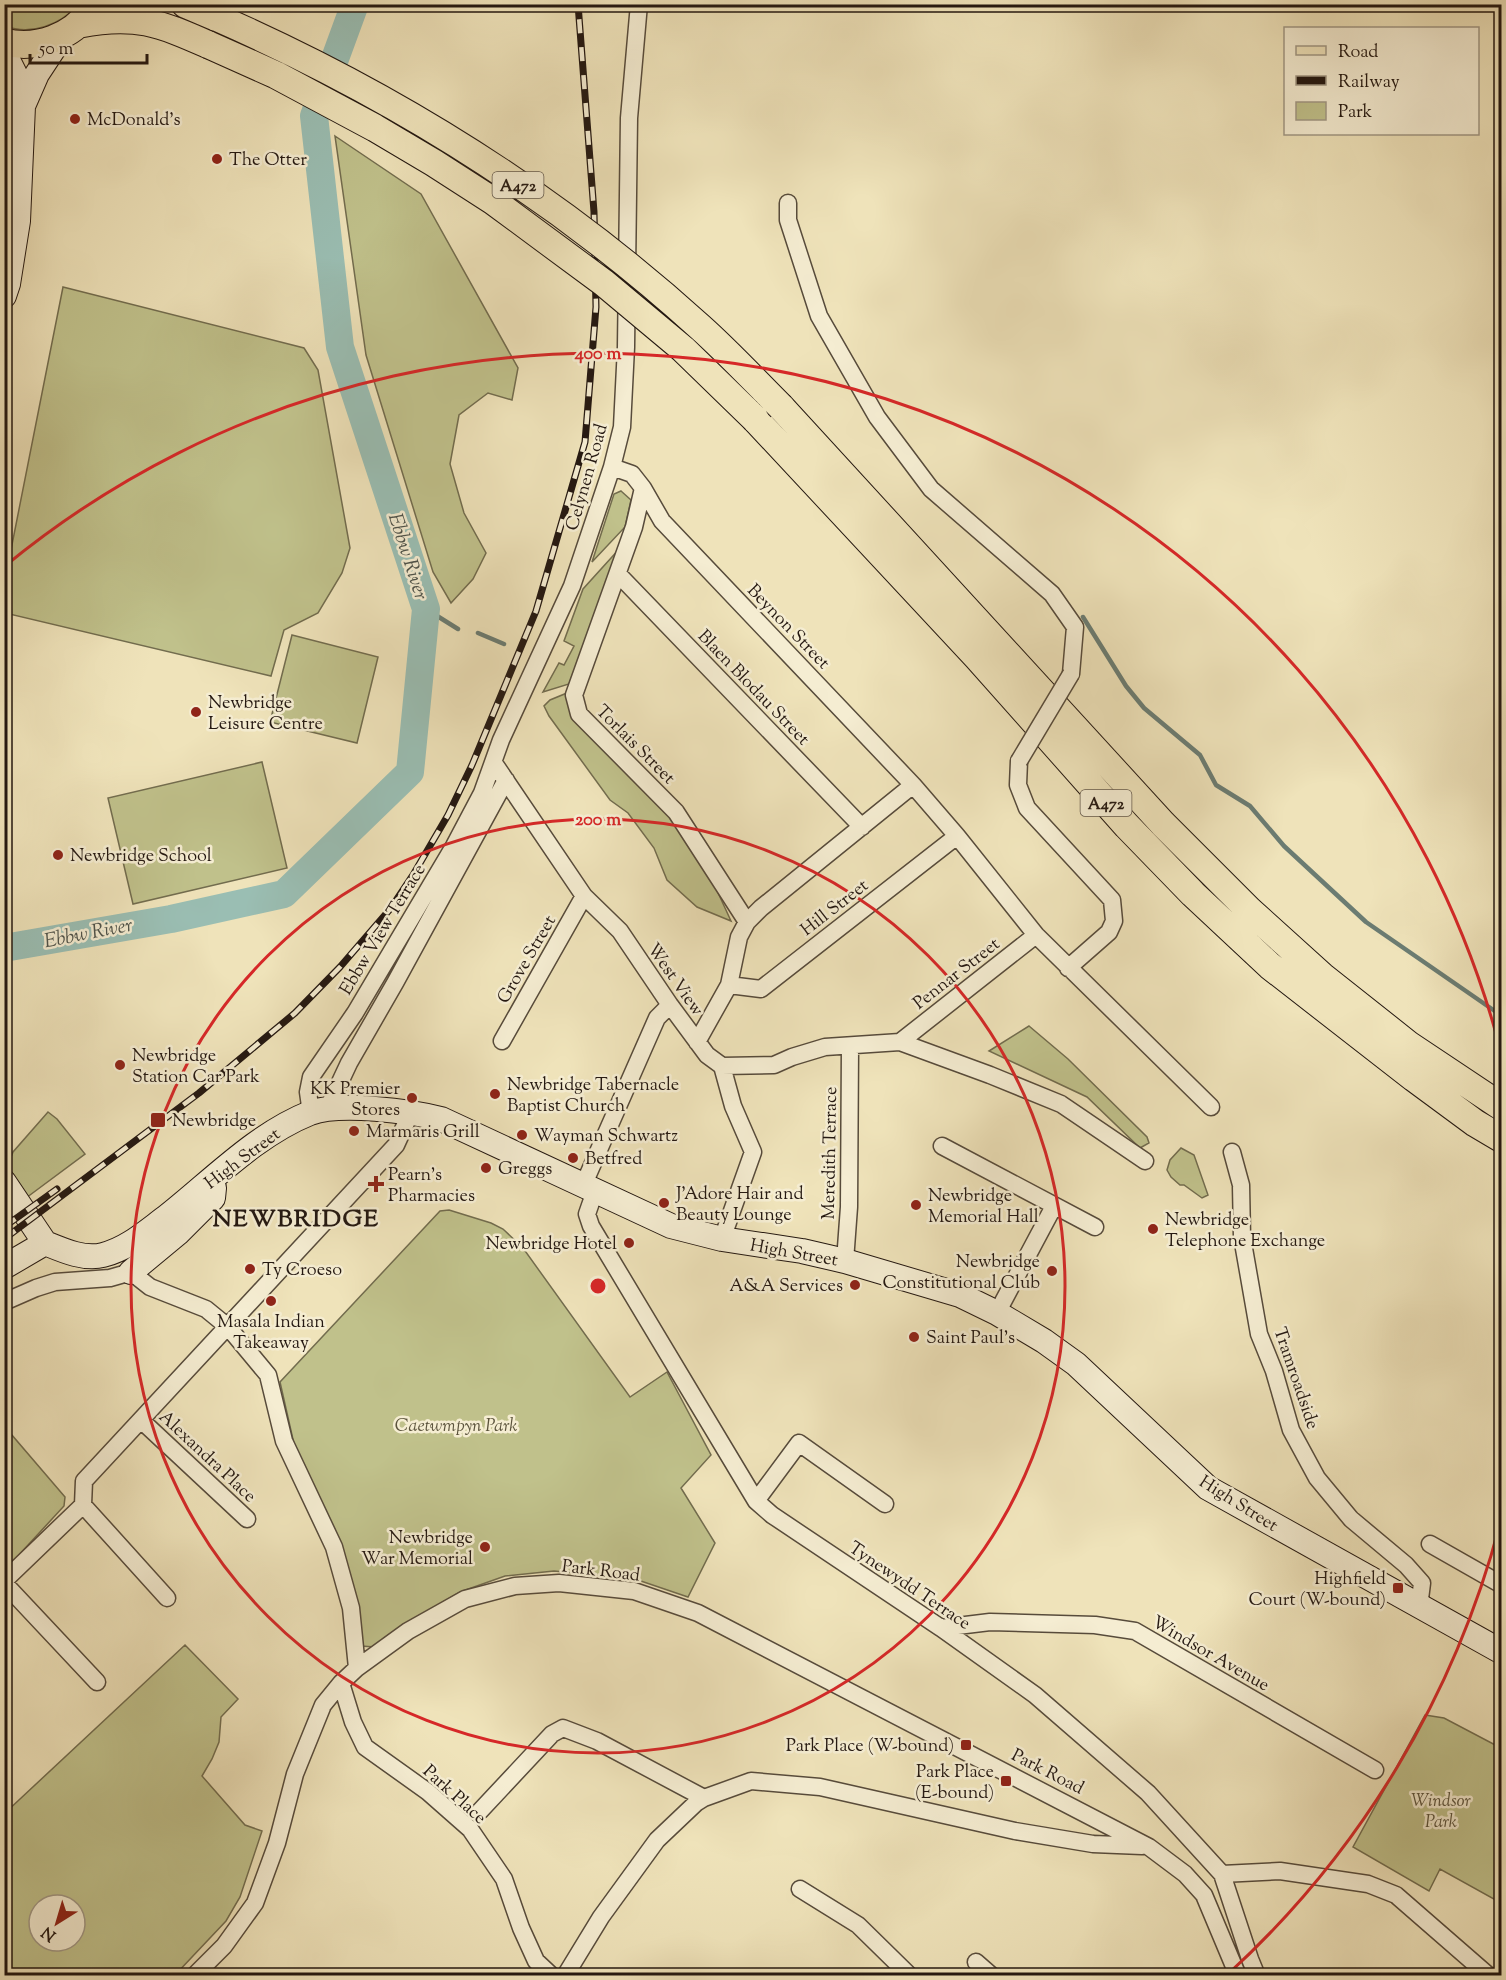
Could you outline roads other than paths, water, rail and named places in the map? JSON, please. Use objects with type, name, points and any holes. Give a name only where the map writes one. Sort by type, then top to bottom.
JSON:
[{"type":"main road","name":"A472","points":[[185,4],[282,48],[382,100],[452,140],[563,215],[636,272],[700,327],[781,407],[1163,824],[1249,910],[1322,976],[1409,1045],[1502,1107]]},
{"type":"main road","name":"A472","points":[[4,42],[37,44],[79,22],[99,20],[130,19],[171,29],[276,75],[375,128],[493,201],[604,283],[683,349],[755,419],[977,657],[1127,826],[1193,894],[1270,966],[1474,1123],[1502,1139]]},
{"type":"street","name":"Celynen Road","points":[[494,763],[501,740],[572,586],[612,467],[622,427],[626,347],[629,118],[639,4]]},
{"type":"street","points":[[23,106],[37,74],[79,22]]},
{"type":"street","points":[[4,52],[18,80],[23,106],[18,221],[4,296]]},
{"type":"street","points":[[788,204],[788,220],[819,316],[877,417],[931,489],[1052,594],[1074,627],[1071,675],[1019,761],[1018,785],[1027,808],[1112,900],[1114,921],[1109,932],[1068,968]]},
{"type":"street","points":[[612,467],[632,474],[643,488]]},
{"type":"street","name":"Torlais Street","points":[[643,488],[634,527],[574,695],[579,714],[676,812],[747,922]]},
{"type":"street","name":"Beynon Street","points":[[643,488],[663,521],[913,785],[1036,935]]},
{"type":"street","name":"Blaen Blodau Street","points":[[618,574],[862,827]]},
{"type":"street","name":"West View","points":[[494,763],[584,896],[620,931],[707,1055],[722,1066]]},
{"type":"street","name":"Ebbw View Terrace","points":[[319,1111],[309,1092],[312,1077],[355,1013],[454,846],[482,793],[494,763]]},
{"type":"street","points":[[319,1111],[440,904],[506,780]]},
{"type":"street","points":[[698,1042],[729,985],[739,937],[747,922],[761,908],[913,785]]},
{"type":"street","name":"Hill Street","points":[[729,985],[761,989],[957,836]]},
{"type":"street","name":"Grove Street","points":[[502,1041],[584,896]]},
{"type":"street","points":[[1036,935],[1210,1107]]},
{"type":"street","name":"Pennar Street","points":[[900,1042],[1036,935]]},
{"type":"street","name":"Tynewydd Terrace","points":[[670,1005],[657,1018],[589,1188],[587,1214],[591,1226],[756,1501],[772,1515],[941,1628],[1035,1695],[1140,1786],[1222,1874],[1257,1976]]},
{"type":"street","points":[[722,1239],[753,1152],[733,1106],[722,1066],[774,1065],[825,1047],[900,1042],[990,1074],[1061,1104],[1145,1161]]},
{"type":"street","name":"Meredith Terrace","points":[[845,1261],[849,1207],[850,1046]]},
{"type":"street","name":"High Street","points":[[45,1243],[73,1254],[101,1256],[126,1246],[260,1141],[319,1111],[354,1109],[411,1112],[441,1119],[671,1226],[722,1239],[802,1251],[845,1261],[960,1295],[997,1313],[1044,1341],[1076,1364],[1208,1488],[1502,1652]]},
{"type":"street","name":"Alexandra Place","points":[[83,1505],[84,1481],[396,1145],[411,1112]]},
{"type":"street","points":[[942,1146],[1095,1227]]},
{"type":"street","name":"Tramroadside","points":[[1232,1152],[1241,1185],[1242,1237],[1259,1334],[1274,1371],[1291,1430],[1317,1478],[1351,1519],[1406,1565],[1422,1583],[1419,1607]]},
{"type":"street","points":[[4,1302],[55,1282],[110,1278],[131,1272],[178,1233],[213,1198],[215,1177]]},
{"type":"street","points":[[4,1182],[45,1243],[4,1267]]},
{"type":"street","points":[[997,1313],[1054,1206]]},
{"type":"street","points":[[131,1272],[150,1287],[206,1309],[228,1327],[268,1375],[284,1441],[334,1547],[351,1608],[357,1668]]},
{"type":"street","name":"Alexandra Place","points":[[142,1421],[248,1520]]},
{"type":"street","points":[[756,1501],[799,1443],[885,1504]]},
{"type":"street","points":[[97,1682],[4,1582],[83,1505],[167,1598]]},
{"type":"street","points":[[1430,1544],[1502,1585]]},
{"type":"street","name":"Park Road","points":[[194,1976],[224,1946],[255,1903],[277,1843],[295,1774],[323,1705],[341,1683],[357,1668],[408,1631],[465,1599],[515,1586],[559,1582],[634,1591],[698,1613],[1149,1847],[1185,1874],[1204,1895],[1238,1976]]},
{"type":"street","name":"Windsor Avenue","points":[[941,1628],[990,1622],[1095,1625],[1135,1631],[1375,1770]]},
{"type":"street","name":"Park Place","points":[[341,1683],[353,1722],[365,1748],[428,1792],[470,1829],[504,1879],[536,1961],[552,1976]]},
{"type":"street","name":"Park Place","points":[[480,1811],[552,1734],[563,1728],[597,1741],[704,1798]]},
{"type":"street","points":[[565,1976],[601,1917],[657,1840],[704,1798],[752,1781],[820,1787],[936,1815],[1093,1844],[1149,1847]]},
{"type":"street","points":[[1222,1874],[1280,1871],[1368,1884],[1396,1895],[1489,1976]]},
{"type":"street","points":[[800,1889],[858,1925],[910,1976]]},
{"type":"street","points":[[976,1962],[992,1976]]},
{"type":"waterway","name":"Ebbw River","points":[[4,948],[171,919],[284,894],[410,772],[426,609],[340,347],[314,116],[355,4]]},
{"type":"waterway","points":[[426,609],[458,629]]},
{"type":"waterway","points":[[1083,617],[1126,686],[1144,708],[1200,755],[1216,785],[1250,806],[1284,846],[1366,922],[1502,1016]]},
{"type":"waterway","points":[[478,633],[504,644]]},
{"type":"railway","points":[[4,1239],[199,1093],[295,1013],[340,967],[391,908],[448,815],[472,765],[536,611],[585,442],[596,307],[594,212],[578,4]]},
{"type":"railway","points":[[4,1227],[57,1189]]},
{"type":"place","name":"McDonald's","points":[[75,119]]},
{"type":"place","name":"The Otter","points":[[217,159]]},
{"type":"place","name":"Newbridge Leisure Centre","points":[[196,712]]},
{"type":"place","name":"Newbridge School","points":[[58,855]]},
{"type":"place","name":"Newbridge Station Car Park","points":[[120,1065]]},
{"type":"place","name":"Newbridge Tabernacle Baptist Church","points":[[495,1094]]},
{"type":"place","name":"KK Premier Stores","points":[[412,1098]]},
{"type":"place","name":"Newbridge","points":[[158,1120]]},
{"type":"place","name":"Marmaris Grill","points":[[354,1131]]},
{"type":"place","name":"Wayman Schwartz","points":[[522,1135]]},
{"type":"place","name":"Betfred","points":[[573,1158]]},
{"type":"place","name":"Greggs","points":[[486,1168]]},
{"type":"place","name":"Pearn's Pharmacies","points":[[376,1184]]},
{"type":"place","name":"J'Adore Hair and Beauty Lounge","points":[[664,1203]]},
{"type":"place","name":"Newbridge Memorial Hall","points":[[916,1205]]},
{"type":"place","name":"Newbridge Telephone Exchange","points":[[1153,1229]]},
{"type":"place","name":"Newbridge Hotel","points":[[629,1243]]},
{"type":"place","name":"Ty Croeso","points":[[250,1269]]},
{"type":"place","name":"Newbridge Constitutional Club","points":[[1052,1271]]},
{"type":"place","name":"A&A Services","points":[[855,1285]]},
{"type":"place","name":"Masala Indian Takeaway","points":[[271,1301]]},
{"type":"place","name":"Saint Paul's","points":[[914,1337]]},
{"type":"place","name":"Newbridge War Memorial","points":[[485,1547]]},
{"type":"place","name":"Highfield Court (W-bound)","points":[[1398,1588]]},
{"type":"place","name":"Park Place (W-bound)","points":[[966,1745]]},
{"type":"place","name":"Park Place (E-bound)","points":[[1006,1781]]},
{"type":"district","name":"NEWBRIDGE","points":[[296,1218]]},
{"type":"park label","name":"Caetwmpyn Park","points":[[456,1425]]},
{"type":"park label","name":"Windsor Park","points":[[1441,1810]]}]
